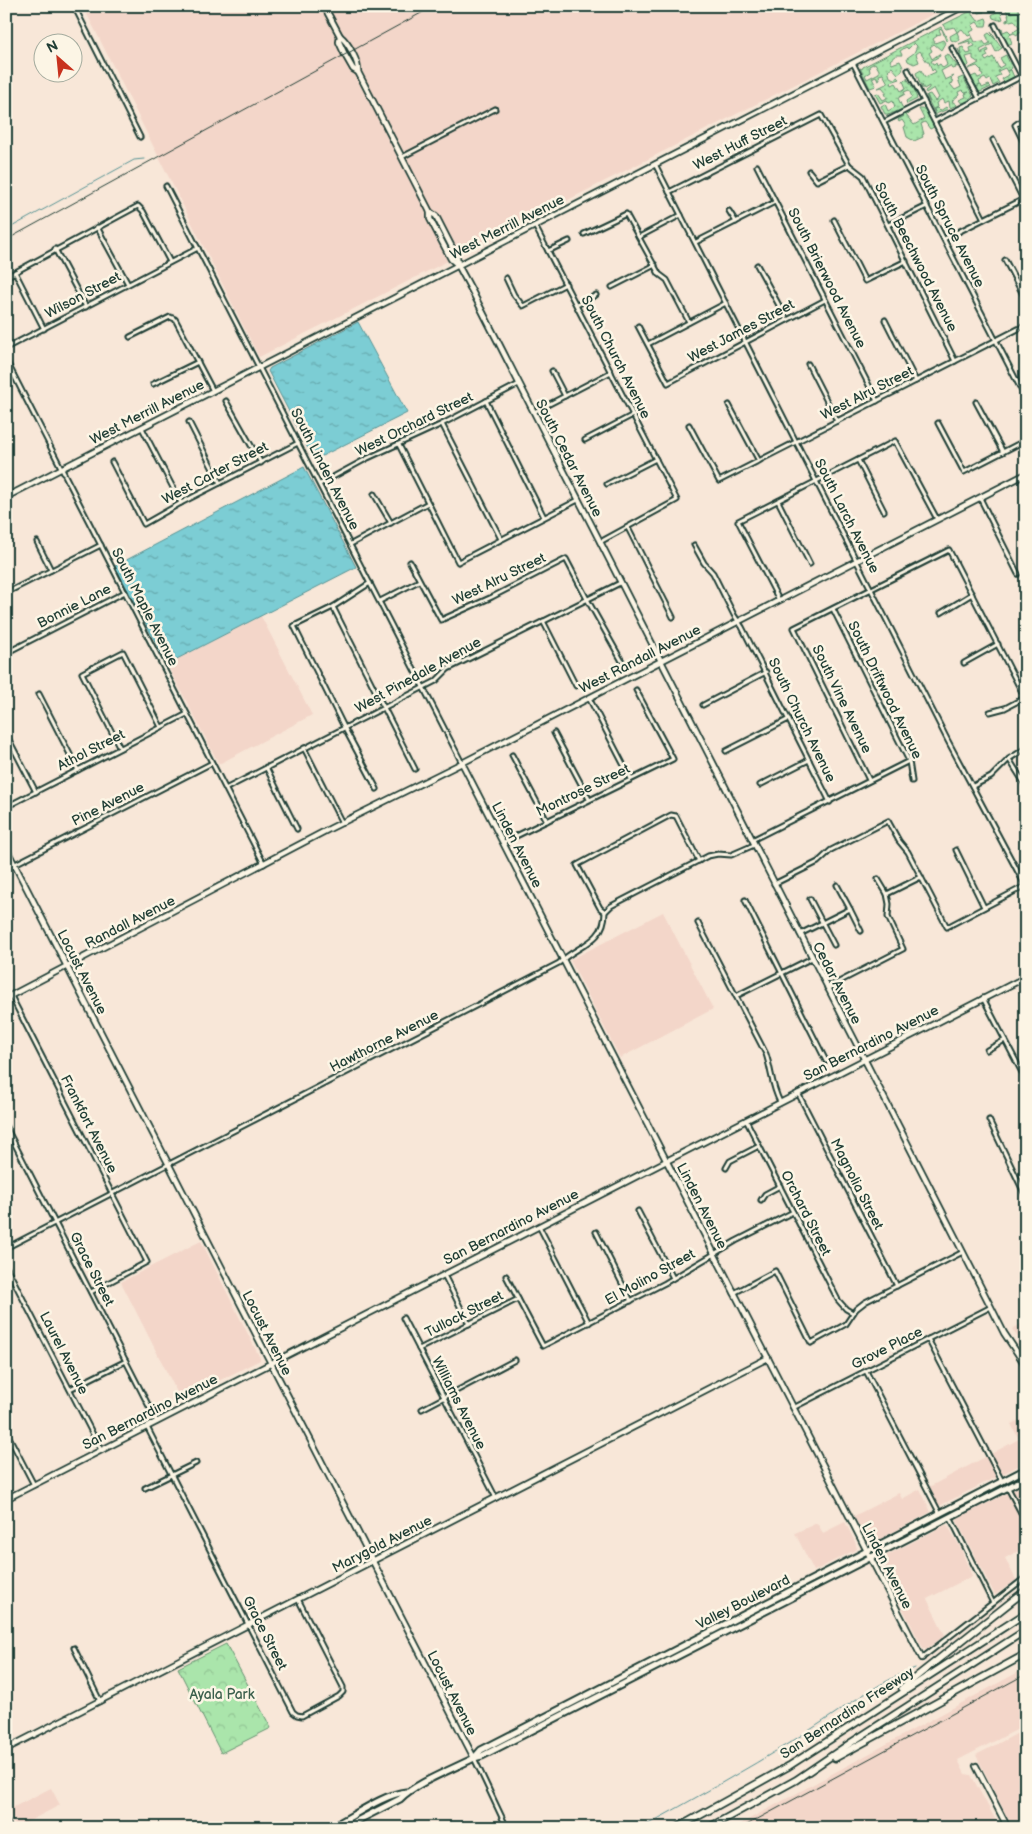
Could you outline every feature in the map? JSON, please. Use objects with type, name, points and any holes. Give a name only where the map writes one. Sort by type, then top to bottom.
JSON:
[{"type":"highway","points":[[889,1700],[918,1674],[1026,1590]]},
{"type":"highway","name":"San Bernardino Freeway","points":[[678,1828],[789,1766],[1026,1613]]},
{"type":"highway","name":"San Bernardino Freeway","points":[[708,1828],[796,1780],[1026,1630]]},
{"type":"highway","points":[[796,1780],[863,1741],[1026,1654]]},
{"type":"main road","name":"Valley Boulevard","points":[[474,1758],[481,1750],[1026,1469]]},
{"type":"main road","name":"Valley Boulevard","points":[[336,1828],[339,1823],[397,1793],[406,1792],[474,1758],[489,1753],[1026,1478]]},
{"type":"main road","name":"Valley Boulevard","points":[[343,1828],[400,1799],[406,1792]]},
{"type":"street","points":[[74,6],[140,137]]},
{"type":"street","name":"South Cedar Avenue","points":[[324,6],[358,67],[358,72],[430,212],[430,219],[433,225],[451,259],[458,265],[660,661]]},
{"type":"street","name":"West Merrill Avenue","points":[[6,497],[964,6]]},
{"type":"street","points":[[935,121],[1024,75],[995,25]]},
{"type":"street","points":[[952,48],[978,98]]},
{"type":"street","name":"South Spruce Avenue","points":[[853,63],[1026,399]]},
{"type":"street","points":[[908,70],[984,219]]},
{"type":"street","points":[[884,122],[924,101]]},
{"type":"street","points":[[401,157],[495,109]]},
{"type":"street","name":"South Beechwood Avenue","points":[[821,115],[848,165],[863,176],[955,361]]},
{"type":"street","name":"West Huff Street","points":[[669,192],[821,115]]},
{"type":"street","points":[[1026,117],[1015,125],[1026,147]]},
{"type":"street","points":[[944,239],[1025,199],[993,140]]},
{"type":"street","name":"South Larch Avenue","points":[[655,164],[1025,887]]},
{"type":"street","points":[[809,171],[817,181],[848,165]]},
{"type":"street","name":"South Brierwood Avenue","points":[[757,166],[877,400]]},
{"type":"street","name":"South Linden Avenue","points":[[166,186],[462,763]]},
{"type":"street","points":[[696,242],[775,202]]},
{"type":"street","points":[[6,277],[138,206],[143,211],[170,262]]},
{"type":"street","points":[[888,226],[927,206]]},
{"type":"street","points":[[729,211],[736,222]]},
{"type":"street","points":[[584,234],[626,214],[659,274],[667,280],[689,322]]},
{"type":"street","points":[[639,237],[681,216]]},
{"type":"street","points":[[834,220],[865,281],[906,261]]},
{"type":"street","name":"South Church Avenue","points":[[535,226],[677,500],[628,528]]},
{"type":"street","points":[[98,227],[128,284]]},
{"type":"street","points":[[548,251],[569,241]]},
{"type":"street","name":"Wilson Street","points":[[6,348],[198,248]]},
{"type":"street","points":[[55,249],[86,306]]},
{"type":"street","points":[[1005,260],[1026,300]]},
{"type":"street","points":[[612,287],[655,265]]},
{"type":"street","points":[[758,265],[786,320]]},
{"type":"street","points":[[15,272],[44,328]]},
{"type":"street","points":[[506,278],[514,295],[523,306],[566,284]]},
{"type":"street","points":[[577,305],[596,295]]},
{"type":"street","name":"West James Street","points":[[648,344],[668,383],[825,300]]},
{"type":"street","points":[[638,326],[648,344],[726,303]]},
{"type":"street","points":[[130,337],[170,317],[175,319],[212,391]]},
{"type":"street","points":[[885,320],[916,381]]},
{"type":"street","name":"West Alru Street","points":[[689,425],[719,481],[1026,325]]},
{"type":"street","name":"South Maple Avenue","points":[[6,360],[212,763],[227,788],[264,864]]},
{"type":"street","points":[[153,384],[198,362]]},
{"type":"street","points":[[808,364],[837,421]]},
{"type":"street","points":[[552,371],[565,396]]},
{"type":"street","points":[[534,412],[611,372]]},
{"type":"street","name":"West Orchard Street","points":[[320,484],[368,458],[442,424],[519,384]]},
{"type":"street","points":[[226,401],[260,463]]},
{"type":"street","points":[[486,401],[544,517]]},
{"type":"street","points":[[976,402],[1003,452]]},
{"type":"street","points":[[729,405],[759,461]]},
{"type":"street","points":[[585,440],[633,415]]},
{"type":"street","points":[[189,422],[220,483]]},
{"type":"street","points":[[938,423],[964,472],[1026,440]]},
{"type":"street","points":[[442,424],[501,539]]},
{"type":"street","points":[[141,427],[181,503]]},
{"type":"street","points":[[779,600],[738,521],[896,441],[937,519]]},
{"type":"street","name":"West Carter Street","points":[[112,462],[144,524],[298,443]]},
{"type":"street","points":[[399,445],[458,562],[578,500]]},
{"type":"street","points":[[607,484],[656,459]]},
{"type":"street","points":[[858,460],[884,511]]},
{"type":"street","name":"West Randall Avenue","points":[[264,864],[1026,474]]},
{"type":"street","points":[[374,494],[391,523]]},
{"type":"street","points":[[980,497],[1018,574]]},
{"type":"street","points":[[778,501],[810,564]]},
{"type":"street","points":[[351,544],[428,503]]},
{"type":"street","points":[[600,542],[628,528],[673,618]]},
{"type":"street","points":[[37,542],[51,570]]},
{"type":"street","points":[[6,593],[101,545]]},
{"type":"street","name":"South Church Avenue","points":[[694,546],[704,563],[713,573],[766,672],[830,802]]},
{"type":"street","points":[[833,609],[949,550],[1026,697],[1005,708],[990,712]]},
{"type":"street","name":"West Alru Street","points":[[419,581],[441,620],[492,597],[566,559],[587,599]]},
{"type":"street","points":[[380,601],[419,581],[410,562]]},
{"type":"street","points":[[370,583],[333,607],[294,626],[377,789]]},
{"type":"street","name":"West Pinedale Avenue","points":[[227,788],[436,681],[448,669],[620,583]]},
{"type":"street","name":"Bonnie Lane","points":[[6,653],[125,592]]},
{"type":"street","points":[[941,613],[972,594]]},
{"type":"street","points":[[587,599],[623,663]]},
{"type":"street","points":[[333,607],[415,769]]},
{"type":"street","name":"South Vine Avenue","points":[[833,609],[794,628],[869,780]]},
{"type":"street","name":"South Driftwood Avenue","points":[[833,609],[909,761],[912,781]]},
{"type":"street","points":[[543,621],[576,686]]},
{"type":"street","points":[[964,663],[998,644]]},
{"type":"street","points":[[120,748],[82,673],[123,652],[161,727]]},
{"type":"street","name":"Cedar Avenue","points":[[660,661],[1004,1333],[1026,1366]]},
{"type":"street","points":[[703,705],[766,672]]},
{"type":"street","name":"Montrose Street","points":[[504,842],[673,759],[636,690]]},
{"type":"street","points":[[39,694],[78,770]]},
{"type":"street","points":[[589,698],[631,779]]},
{"type":"street","name":"Athol Street","points":[[6,807],[187,714]]},
{"type":"street","points":[[726,751],[789,719]]},
{"type":"street","points":[[554,733],[589,799]]},
{"type":"street","points":[[6,734],[36,792]]},
{"type":"street","points":[[304,748],[342,823]]},
{"type":"street","points":[[973,786],[991,777],[1009,759],[1026,748]]},
{"type":"street","points":[[512,755],[547,821]]},
{"type":"street","points":[[1009,759],[1026,786]]},
{"type":"street","points":[[760,785],[809,760]]},
{"type":"street","points":[[752,840],[909,761]]},
{"type":"street","name":"Pine Avenue","points":[[6,870],[212,763]]},
{"type":"street","name":"Linden Avenue","points":[[462,763],[922,1658]]},
{"type":"street","points":[[266,767],[297,829]]},
{"type":"street","points":[[699,861],[676,816],[671,815],[577,864],[600,908],[605,912],[611,906],[712,855],[732,855],[754,845]]},
{"type":"street","points":[[774,884],[818,862],[831,850],[888,821],[899,841],[908,852],[947,927],[1025,887]]},
{"type":"street","name":"Locust Avenue","points":[[6,848],[474,1758],[507,1828]]},
{"type":"street","points":[[956,850],[984,907]]},
{"type":"street","name":"Randall Avenue","points":[[9,997],[264,864]]},
{"type":"street","points":[[887,894],[921,877]]},
{"type":"street","points":[[827,988],[903,949],[888,916],[889,904],[887,894],[878,879]]},
{"type":"street","points":[[838,885],[861,931]]},
{"type":"street","points":[[810,899],[834,945]]},
{"type":"street","points":[[745,900],[826,1061]]},
{"type":"street","points":[[800,934],[850,909]]},
{"type":"street","name":"Hawthorne Avenue","points":[[6,1248],[559,963],[594,940],[600,933],[605,912]]},
{"type":"street","points":[[698,923],[766,1054],[770,1064],[773,1088],[780,1102]]},
{"type":"street","points":[[736,996],[812,958]]},
{"type":"street","name":"San Bernardino Avenue","points":[[6,1499],[1026,977]]},
{"type":"street","name":"Frankfort Avenue","points":[[9,997],[147,1262],[91,1292]]},
{"type":"street","points":[[983,998],[1026,1080]]},
{"type":"street","points":[[986,1050],[1005,1040]]},
{"type":"street","name":"Magnolia Street","points":[[798,1093],[897,1286]]},
{"type":"street","name":"Orchard Street","points":[[746,1120],[838,1300],[852,1313]]},
{"type":"street","points":[[989,1120],[1026,1198]]},
{"type":"street","name":"Grace Street","points":[[6,1127],[157,1422]]},
{"type":"street","points":[[726,1168],[730,1161],[759,1146]]},
{"type":"street","points":[[761,1200],[765,1194],[780,1186]]},
{"type":"street","points":[[638,1211],[673,1278]]},
{"type":"street","name":"El Molino Street","points":[[518,1299],[543,1346],[631,1301],[736,1241],[793,1212]]},
{"type":"street","points":[[539,1225],[589,1323]]},
{"type":"street","points":[[596,1232],[631,1301]]},
{"type":"street","points":[[734,1293],[775,1271],[812,1343],[840,1328],[859,1306],[963,1252]]},
{"type":"street","name":"Laurel Avenue","points":[[6,1266],[101,1450]]},
{"type":"street","points":[[443,1275],[469,1324]]},
{"type":"street","points":[[506,1276],[518,1299]]},
{"type":"street","name":"Tullock Street","points":[[419,1349],[518,1299]]},
{"type":"street","name":"Grove Place","points":[[794,1408],[991,1307]]},
{"type":"street","name":"Williams Avenue","points":[[403,1318],[496,1498]]},
{"type":"street","points":[[928,1339],[1002,1481]]},
{"type":"street","name":"Marygold Avenue","points":[[6,1749],[768,1358]]},
{"type":"street","points":[[422,1409],[515,1360]]},
{"type":"street","points":[[70,1389],[126,1361]]},
{"type":"street","points":[[866,1371],[940,1514]]},
{"type":"street","name":"Grace Street","points":[[147,1426],[293,1712],[296,1715],[302,1716],[343,1692],[341,1683],[298,1599]]},
{"type":"street","points":[[6,1431],[34,1484]]},
{"type":"street","points":[[145,1488],[196,1463]]},
{"type":"street","points":[[1008,1488],[1026,1522]]},
{"type":"street","points":[[950,1517],[993,1603]]},
{"type":"street","points":[[922,1658],[1026,1577]]},
{"type":"street","points":[[74,1648],[100,1701]]},
{"type":"street","points":[[976,1766],[1008,1828]]},
{"type":"street","points":[[6,1822],[10,1828]]},
{"type":"shaded area","points":[[83,6],[949,6],[259,357]]},
{"type":"shaded area","points":[[261,616],[312,715],[219,764],[167,664]]},
{"type":"shaded area","points":[[663,912],[713,1009],[620,1058],[570,960]]},
{"type":"shaded area","points":[[201,1241],[260,1360],[181,1400],[121,1282]]},
{"type":"shaded area","points":[[1026,1321],[1026,1350],[1012,1329]]},
{"type":"shaded area","points":[[1026,1417],[1026,1462],[939,1506],[929,1487],[1019,1439],[1011,1424]]},
{"type":"shaded area","points":[[1026,1484],[1026,1547],[1005,1558],[1016,1580],[995,1595],[957,1521],[958,1518]]},
{"type":"shaded area","points":[[920,1489],[931,1512],[874,1542],[867,1540],[854,1516],[899,1493],[902,1499]]},
{"type":"shaded area","points":[[845,1522],[857,1549],[814,1571],[795,1533],[817,1523],[823,1533]]},
{"type":"shaded area","points":[[946,1525],[960,1547],[972,1576],[927,1599],[945,1635],[927,1649],[923,1648],[879,1562],[880,1559]]},
{"type":"shaded area","points":[[1026,1668],[1026,1725],[958,1760],[965,1774],[971,1775],[1000,1828],[733,1828]]},
{"type":"shaded area","points":[[1026,1729],[1026,1828],[1013,1828],[976,1755]]},
{"type":"shaded area","points":[[51,1788],[60,1805],[16,1828],[8,1810]]},
{"type":"green space","points":[[981,6],[984,12],[979,13],[977,10],[972,12],[972,15],[978,21],[986,18],[986,26],[980,26],[977,22],[972,25],[974,30],[970,32],[975,42],[983,41],[986,45],[990,43],[986,35],[989,33],[996,40],[991,32],[1002,48],[996,52],[992,44],[980,50],[982,55],[982,52],[988,49],[989,51],[986,52],[988,56],[984,58],[986,61],[993,57],[999,68],[1004,65],[1000,58],[1006,55],[1012,68],[1007,71],[1011,70],[1014,77],[1004,82],[1002,79],[1009,75],[1005,68],[998,71],[1000,75],[995,77],[999,83],[993,86],[990,79],[987,81],[985,78],[979,81],[980,85],[976,87],[981,85],[982,88],[989,85],[991,87],[979,91],[979,93],[968,75],[969,73],[971,77],[976,75],[978,78],[983,76],[982,71],[977,66],[968,69],[979,63],[973,59],[973,55],[966,57],[969,65],[965,67],[958,49],[961,55],[960,48],[963,47],[967,54],[971,53],[970,48],[975,46],[973,43],[969,45],[970,41],[959,44],[972,38],[971,35],[968,36],[962,29],[957,32],[954,27],[946,29],[943,25]]},
{"type":"green space","points":[[998,6],[1017,6],[1020,13],[1025,10],[1026,12],[1021,15],[1026,26],[1022,28],[1024,31],[1019,32],[1017,35],[1014,33],[1009,35],[1012,43],[1007,45],[1001,29],[1003,32],[1008,30],[1011,33],[1020,28],[1014,20],[1006,22],[1009,19],[1009,15],[1005,8],[1000,10],[1003,19],[993,18],[992,15],[999,10]]},
{"type":"green space","points":[[941,27],[948,40],[946,41],[942,29],[939,30],[941,34],[936,35],[933,39],[935,43],[943,40],[945,43],[941,50],[934,44],[930,47],[932,51],[929,53],[932,59],[939,54],[940,56],[931,61],[933,64],[936,63],[937,66],[940,64],[943,68],[947,65],[944,56],[948,54],[958,67],[955,66],[956,68],[952,69],[950,66],[941,71],[945,80],[954,76],[951,79],[953,83],[950,84],[955,90],[961,87],[958,79],[963,77],[973,96],[969,99],[972,99],[963,105],[959,100],[966,97],[965,94],[969,92],[965,93],[962,90],[958,92],[959,95],[952,101],[957,105],[950,108],[949,101],[944,103],[942,99],[936,103],[937,107],[933,109],[935,112],[934,109],[937,108],[940,111],[946,107],[948,109],[936,114],[936,116],[926,95],[930,102],[927,95],[930,94],[935,101],[939,98],[934,88],[926,93],[925,91],[929,86],[924,89],[922,85],[922,89],[916,73],[921,70],[925,77],[936,72],[934,69],[932,71],[929,62],[927,62],[920,51],[916,54],[919,62],[914,64],[908,61],[907,58],[914,53],[917,46],[914,43],[908,49],[906,47],[900,51],[902,55],[896,55],[890,60],[892,64],[900,61],[903,67],[902,71],[898,74],[892,67],[888,70],[890,77],[894,79],[898,77],[900,79],[891,82],[892,85],[896,83],[901,91],[906,88],[903,81],[905,79],[908,81],[907,78],[919,98],[915,92],[917,99],[907,104],[906,101],[912,97],[909,90],[904,92],[905,94],[898,98],[902,107],[905,108],[886,116],[889,114],[885,114],[881,106],[885,104],[888,111],[895,107],[893,101],[889,103],[887,100],[880,103],[875,94],[878,93],[883,100],[887,98],[885,93],[887,93],[882,87],[878,88],[888,83],[883,74],[879,75],[880,79],[878,80],[876,76],[872,78],[876,86],[870,88],[860,68],[862,69]],"holes":[[[875,63],[879,73],[867,79],[865,75],[870,72],[869,66]]]},
{"type":"green space","points":[[957,32],[960,40],[956,42],[951,40],[950,36]]},
{"type":"green space","points":[[924,106],[934,127],[930,129],[925,122],[921,124],[923,137],[914,141],[907,137],[904,127],[906,126],[902,120],[899,122],[898,120],[904,116],[890,122],[908,112],[909,114],[906,115],[914,125],[924,119],[919,109],[924,109]]},
{"type":"green space","name":"Ayala Park","points":[[226,1644],[271,1728],[221,1753],[178,1668]]},
{"type":"water","points":[[358,322],[407,413],[314,460],[268,371],[270,368]]},
{"type":"water","points":[[304,467],[356,567],[167,664],[115,566]]},
{"type":"waterway","points":[[6,230],[134,160],[144,159]]},
{"type":"waterway","points":[[641,1828],[775,1752],[883,1683],[915,1668]]},
{"type":"railway","points":[[6,240],[434,6]]},
{"type":"railway","points":[[741,1828],[1026,1674]]}]
